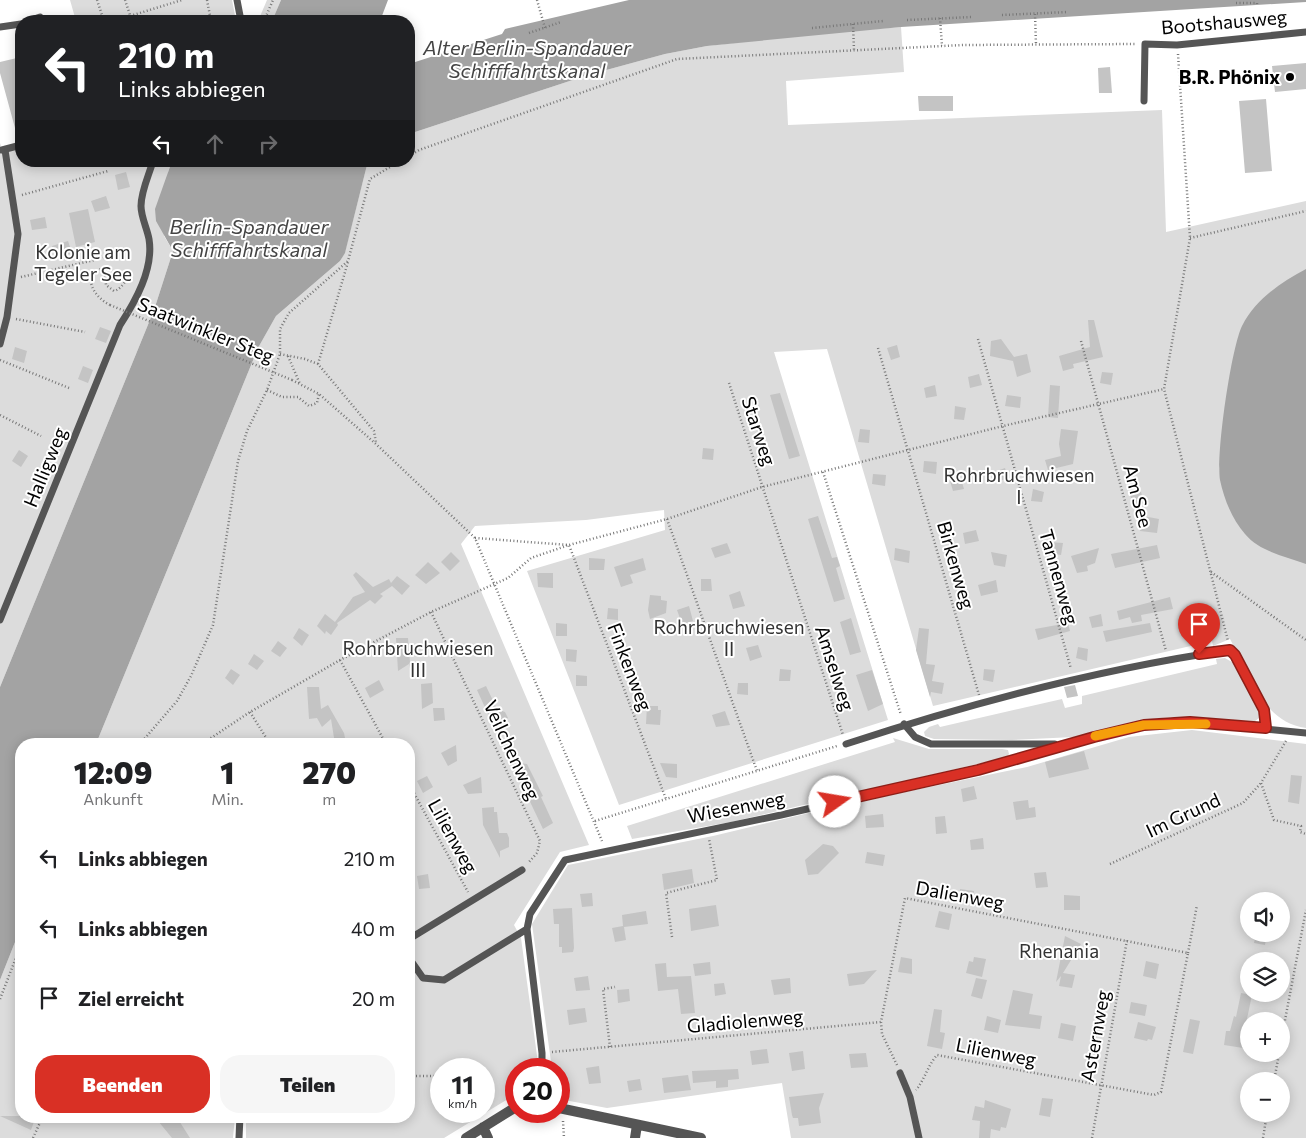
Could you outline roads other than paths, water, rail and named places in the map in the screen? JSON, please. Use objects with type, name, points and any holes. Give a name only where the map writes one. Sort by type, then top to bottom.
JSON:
[{"type":"street","points":[[570,1111],[701,1138]]},
{"type":"street","points":[[466,1138],[505,1114]]},
{"type":"street","points":[[635,1138],[637,1124]]},
{"type":"street","points":[[483,1127],[488,1138]]},
{"type":"lane","points":[[237,0],[240,15]]},
{"type":"lane","points":[[0,27],[15,25]]},
{"type":"lane","name":"Bootshausweg","points":[[1144,101],[1145,44],[1178,45],[1306,32]]},
{"type":"lane","points":[[0,344],[7,317],[18,234],[13,197],[2,150],[15,147]]},
{"type":"lane","name":"Halligweg","points":[[0,620],[120,325],[133,306],[143,280],[149,247],[141,207],[151,167]]},
{"type":"lane","points":[[846,744],[904,724],[1073,678],[1168,658],[1230,650],[1235,655],[1264,710],[1266,728]]},
{"type":"lane","name":"Wiesenweg","points":[[542,1058],[527,929],[530,914],[566,860],[978,770],[1144,725],[1190,722],[1306,733]]},
{"type":"lane","points":[[904,724],[915,737],[931,744],[1055,744],[1057,748]]},
{"type":"lane","points":[[415,935],[522,870]]},
{"type":"lane","points":[[415,967],[423,978],[444,980],[527,929]]},
{"type":"lane","points":[[900,1073],[910,1097],[920,1138]]},
{"type":"lane","points":[[239,1138],[240,1123]]},
{"type":"water","points":[[281,0],[388,0],[382,15],[275,15]]},
{"type":"water","name":"Alter Berlin-Spandauer Schifffahrtskanal","points":[[629,0],[1306,0],[1306,2],[901,27],[707,46],[665,54],[588,75],[415,132],[415,62],[502,34],[505,29]]},
{"type":"water","name":"Berlin-Spandauer Schifffahrtskanal","points":[[170,167],[366,167],[345,253],[340,261],[276,316],[258,348],[98,738],[15,738],[15,942],[0,980],[0,687],[154,310],[173,251],[156,221],[155,209]]},
{"type":"water","points":[[1306,269],[1306,564],[1265,549],[1245,534],[1236,522],[1226,501],[1220,480],[1219,467],[1222,426],[1229,378],[1242,326],[1262,300],[1287,280]]},
{"type":"place","name":"B.R. Phönix","points":[[1290,77]]},
{"type":"park label","name":"Kolonie am Tegeler See","points":[[83,263]]},
{"type":"park label","name":"Rohrbruchwiesen I","points":[[1019,486]]},
{"type":"park label","name":"Rohrbruchwiesen II","points":[[729,638]]},
{"type":"park label","name":"Rohrbruchwiesen III","points":[[418,659]]},
{"type":"park label","name":"Rhenania","points":[[1059,951]]}]
